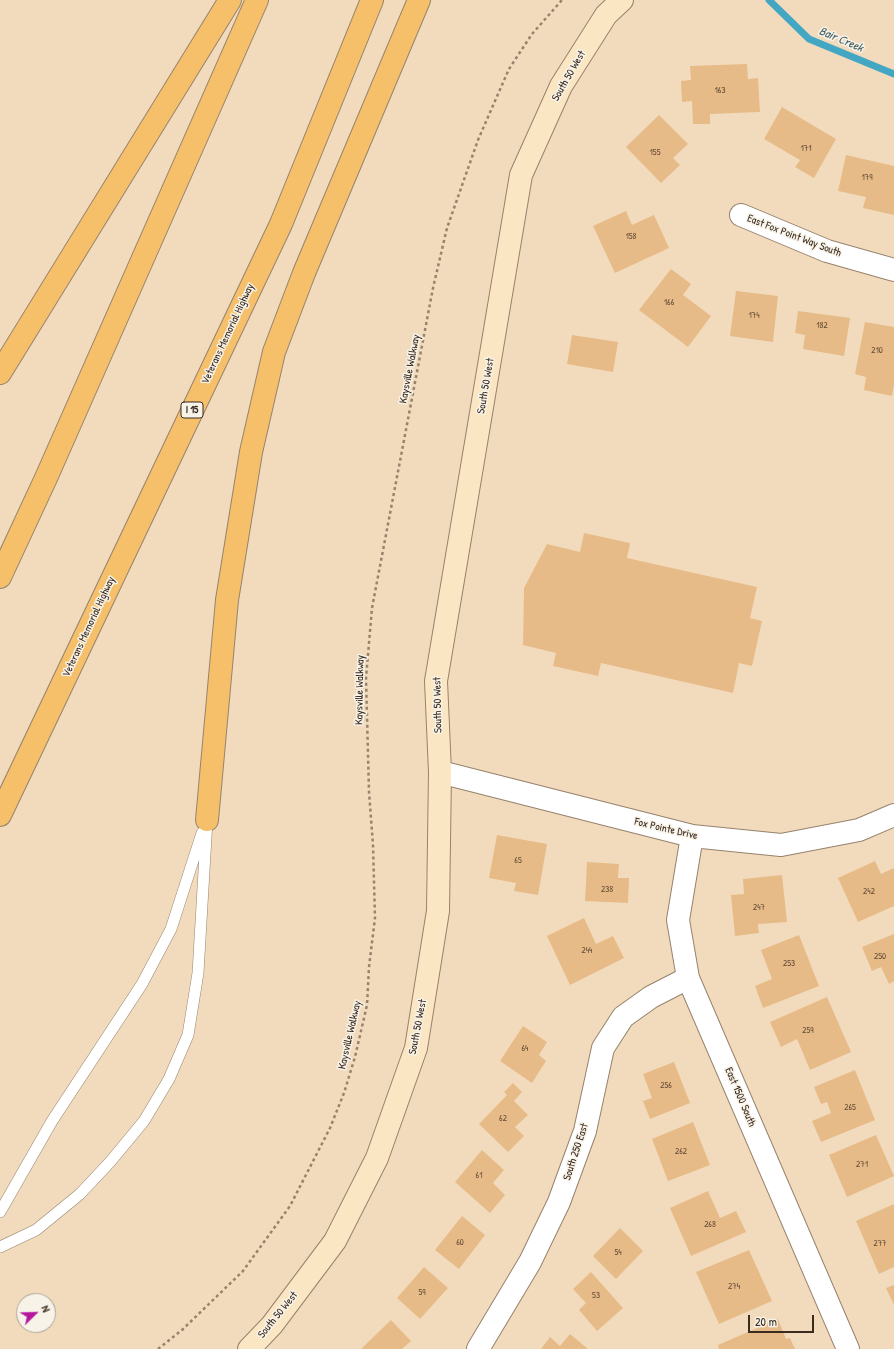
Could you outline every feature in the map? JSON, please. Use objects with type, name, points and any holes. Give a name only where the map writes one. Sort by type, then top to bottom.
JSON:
[{"type":"highway","points":[[0,374],[230,0]]},
{"type":"highway","points":[[0,577],[46,478],[257,0]]},
{"type":"highway","name":"Veterans Memorial Highway","points":[[0,815],[281,224],[372,0]]},
{"type":"highway","points":[[207,820],[227,600],[251,452],[274,352],[304,273],[419,0]]},
{"type":"street","name":"South 50 West","points":[[249,1349],[272,1326],[335,1241],[377,1158],[416,1048],[438,910],[440,772],[436,681],[521,175],[560,86],[606,15],[622,0]]},
{"type":"street","name":"East Fox Point Way South","points":[[741,215],[827,251],[894,270]]},
{"type":"street","name":"Fox Pointe Drive","points":[[440,772],[692,836],[781,845],[859,830],[894,815]]},
{"type":"street","name":"East 1500 South","points":[[692,836],[678,920],[688,978],[848,1349]]},
{"type":"street","name":"South 250 East","points":[[478,1349],[530,1262],[559,1202],[584,1131],[603,1048],[623,1017],[650,997],[688,978]]},
{"type":"lane","points":[[0,1212],[52,1121],[142,984],[171,929],[207,820]]},
{"type":"lane","points":[[0,1247],[36,1230],[80,1194],[110,1162],[144,1121],[169,1079],[188,1035],[198,973],[207,820]]},
{"type":"path","name":"Kaysville Walkway","points":[[158,1349],[182,1330],[243,1271],[290,1206],[330,1128],[344,1092],[355,1057],[367,1005],[368,967],[375,918],[373,845],[369,792],[366,678],[372,608],[433,288],[447,228],[478,140],[509,68],[532,34],[562,0]]},
{"type":"building","points":[[747,64],[748,79],[758,78],[760,112],[710,114],[710,124],[693,124],[692,101],[682,102],[681,81],[691,80],[690,66]]},
{"type":"building","points":[[782,107],[836,139],[814,178],[795,167],[800,160],[764,139]]},
{"type":"building","points":[[659,115],[688,144],[673,158],[680,165],[661,183],[626,147]]},
{"type":"building","points":[[846,155],[894,166],[894,215],[863,208],[866,197],[838,191]]},
{"type":"building","points":[[626,211],[632,225],[654,215],[669,248],[615,273],[593,226]]},
{"type":"building","points":[[671,269],[691,284],[683,295],[711,316],[688,347],[639,310]]},
{"type":"building","points":[[736,291],[778,296],[773,342],[730,336]]},
{"type":"building","points":[[798,311],[850,318],[844,356],[803,349],[805,335],[795,333]]},
{"type":"building","points":[[865,322],[894,327],[894,385],[892,396],[864,390],[866,377],[855,374]]},
{"type":"building","points":[[572,335],[618,342],[613,372],[567,364]]},
{"type":"building","points":[[584,533],[630,543],[627,558],[757,587],[750,618],[762,621],[752,666],[739,663],[733,693],[601,663],[598,676],[553,666],[556,653],[523,645],[524,588],[547,544],[580,552]]},
{"type":"building","points":[[497,835],[547,844],[538,895],[514,891],[516,883],[489,878]]},
{"type":"building","points":[[875,861],[881,874],[894,868],[894,906],[858,922],[838,878]]},
{"type":"building","points":[[587,862],[619,864],[618,878],[629,878],[628,903],[585,901]]},
{"type":"building","points":[[782,875],[787,922],[758,924],[759,933],[735,936],[731,895],[744,894],[743,879]]},
{"type":"building","points":[[584,918],[596,944],[613,936],[624,958],[570,985],[547,936]]},
{"type":"building","points":[[894,934],[894,981],[889,984],[881,967],[872,971],[862,947]]},
{"type":"building","points":[[799,935],[819,986],[763,1008],[755,986],[772,979],[761,950]]},
{"type":"building","points":[[827,997],[851,1052],[810,1070],[797,1039],[781,1047],[770,1022]]},
{"type":"building","points":[[523,1026],[547,1042],[539,1055],[546,1061],[532,1083],[500,1061]]},
{"type":"building","points":[[674,1062],[690,1103],[650,1119],[643,1101],[652,1098],[643,1074]]},
{"type":"building","points":[[855,1070],[875,1120],[821,1142],[812,1121],[831,1113],[827,1102],[821,1104],[814,1087]]},
{"type":"building","points":[[513,1083],[522,1092],[514,1101],[528,1115],[515,1127],[524,1136],[508,1152],[479,1124],[507,1095],[504,1092]]},
{"type":"building","points":[[693,1122],[710,1165],[668,1181],[652,1139]]},
{"type":"building","points":[[876,1135],[894,1176],[847,1197],[829,1155]]},
{"type":"building","points":[[482,1150],[504,1170],[493,1183],[505,1195],[490,1213],[455,1182]]},
{"type":"building","points":[[708,1191],[720,1218],[736,1211],[746,1232],[691,1256],[670,1208]]},
{"type":"building","points":[[894,1204],[894,1267],[879,1274],[856,1221]]},
{"type":"building","points":[[462,1216],[485,1235],[459,1269],[435,1250]]},
{"type":"building","points":[[620,1228],[643,1251],[616,1279],[593,1256]]},
{"type":"building","points":[[749,1250],[772,1301],[719,1324],[696,1272]]},
{"type":"building","points":[[424,1267],[448,1288],[420,1319],[397,1298]]},
{"type":"building","points":[[591,1272],[623,1308],[597,1331],[579,1310],[586,1303],[573,1289]]},
{"type":"building","points":[[894,1285],[894,1305],[886,1288]]},
{"type":"building","points":[[778,1319],[786,1339],[790,1338],[795,1349],[719,1349],[718,1345]]},
{"type":"building","points":[[391,1320],[411,1341],[402,1349],[362,1349],[362,1348]]},
{"type":"building","points":[[570,1334],[588,1349],[541,1349],[550,1337],[560,1346]]},
{"type":"waterway","name":"Bair Creek","points":[[769,0],[809,39],[894,74]]}]
